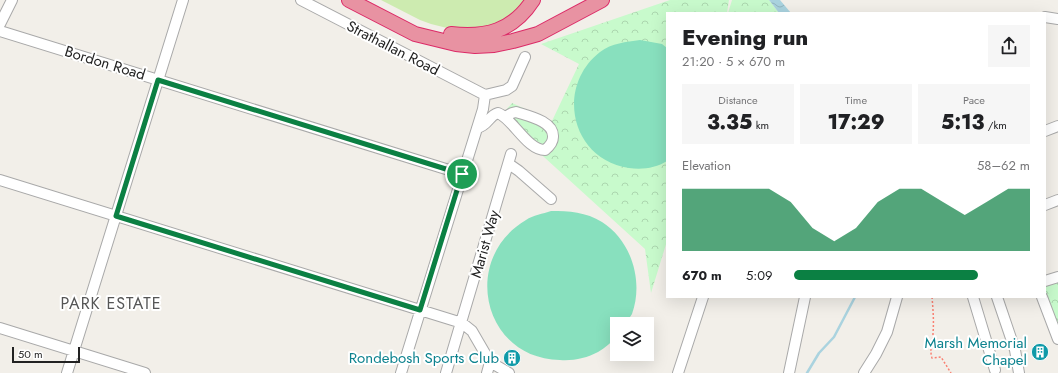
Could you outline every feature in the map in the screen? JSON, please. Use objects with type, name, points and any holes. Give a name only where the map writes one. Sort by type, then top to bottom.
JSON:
[{"type":"highway","points":[[349,0],[414,34],[456,44],[475,46],[494,45],[538,34],[602,0]]},
{"type":"highway","points":[[370,0],[418,25],[447,34],[465,36],[493,32],[505,26],[522,15],[533,0]]},
{"type":"street","points":[[0,24],[12,0]]},
{"type":"street","points":[[67,373],[183,0]]},
{"type":"street","name":"Strathallan Road","points":[[301,0],[485,95]]},
{"type":"street","points":[[1046,18],[1058,19]]},
{"type":"street","name":"Bordon Road","points":[[0,31],[462,174]]},
{"type":"street","points":[[401,373],[477,128],[485,101],[485,95],[506,90],[512,86],[525,57]]},
{"type":"street","points":[[477,128],[485,125],[495,113],[498,113],[505,117],[520,133],[540,149],[545,150],[552,142],[553,133],[551,128],[546,124],[516,112],[505,117]]},
{"type":"street","points":[[1046,131],[1058,126]]},
{"type":"street","name":"Marist Way","points":[[446,373],[512,154]]},
{"type":"street","points":[[509,164],[551,199]]},
{"type":"street","points":[[0,180],[462,323],[472,331],[490,362],[509,373]]},
{"type":"street","points":[[1046,205],[1058,200]]},
{"type":"street","points":[[1046,282],[1058,276]]},
{"type":"street","points":[[678,373],[703,298]]},
{"type":"street","points":[[789,373],[805,298]]},
{"type":"street","points":[[864,373],[887,332],[897,298]]},
{"type":"street","points":[[973,298],[995,370]]},
{"type":"street","points":[[997,298],[1015,350],[1018,373]]},
{"type":"street","points":[[1042,298],[1058,339]]},
{"type":"street","points":[[0,328],[145,373]]},
{"type":"street","points":[[487,373],[490,362]]},
{"type":"path","points":[[932,298],[934,316],[933,336],[930,352],[932,358],[941,357],[951,373]]},
{"type":"green space","points":[[381,0],[527,0],[510,17],[490,27],[451,29],[420,20]]},
{"type":"green space","points":[[670,0],[729,0],[727,12],[666,12],[666,244],[651,293],[645,249],[500,117],[512,103],[552,121],[579,64],[541,44]]},
{"type":"green space","points":[[732,0],[769,0],[778,12],[728,12]]},
{"type":"green space","points":[[640,40],[662,44],[666,47],[666,162],[654,167],[639,169],[629,168],[609,162],[594,151],[582,137],[576,120],[574,102],[577,84],[586,67],[600,52],[624,42]]},
{"type":"green space","points":[[551,211],[564,211],[590,216],[602,222],[621,239],[632,262],[636,288],[632,314],[630,317],[610,317],[610,343],[598,352],[589,356],[580,359],[560,360],[534,355],[513,343],[498,326],[489,304],[487,281],[493,258],[505,237],[526,220]]},
{"type":"green space","points":[[1058,281],[1058,327],[1046,296],[1046,286]]},
{"type":"water","points":[[769,0],[780,0],[790,12],[778,12]]},
{"type":"waterway","points":[[807,373],[819,353],[834,337],[854,298]]},
{"type":"place","name":"Marsh Memorial Chapel","points":[[1040,352]]},
{"type":"place","name":"Rondebosh Sports Club","points":[[512,358]]},
{"type":"district","name":"PARK ESTATE","points":[[111,303]]},
{"type":"route","points":[[158,80],[462,174],[420,310],[116,216],[158,80]]}]
